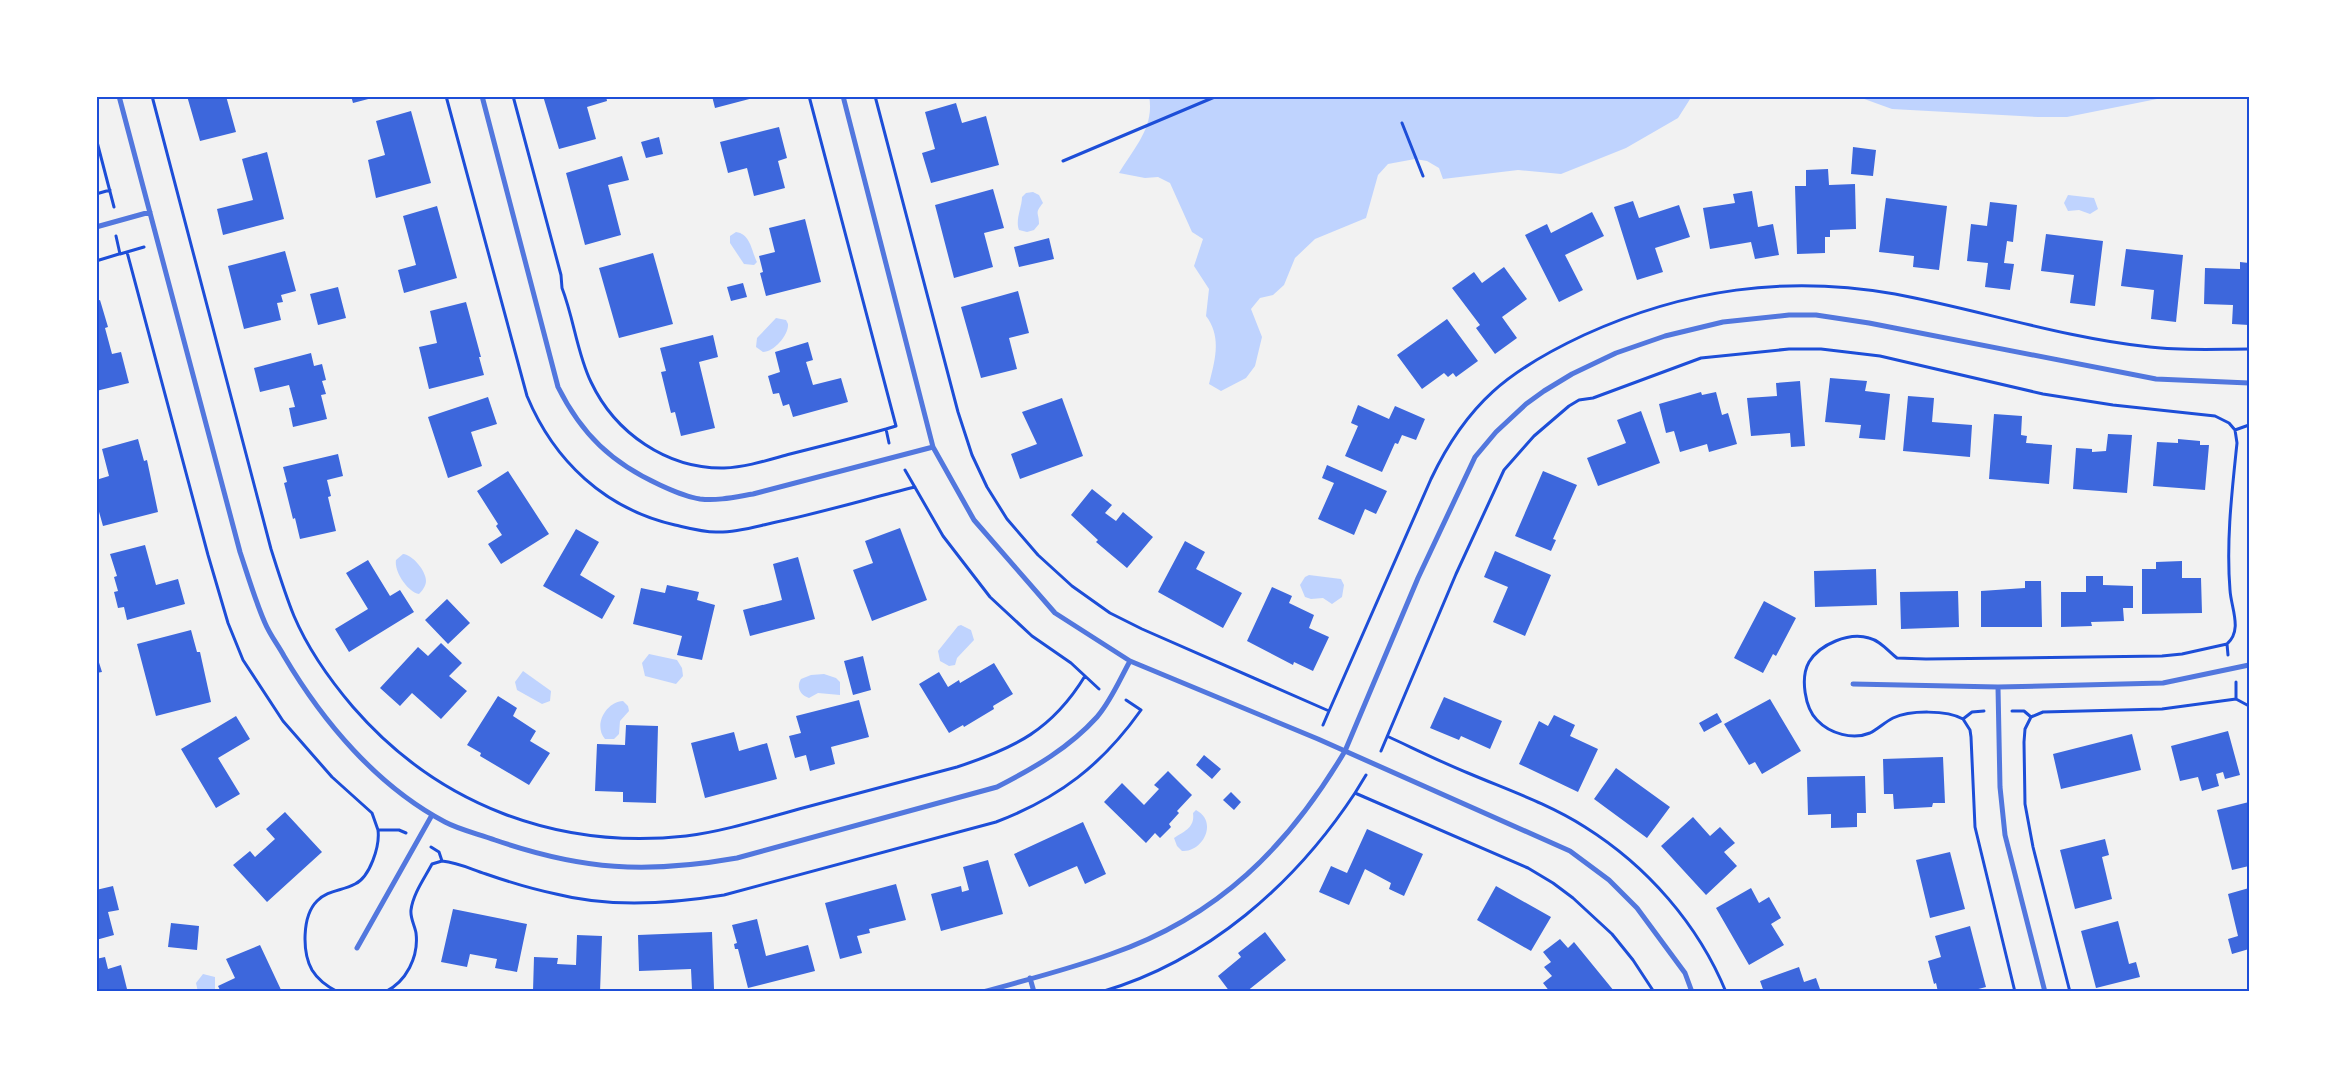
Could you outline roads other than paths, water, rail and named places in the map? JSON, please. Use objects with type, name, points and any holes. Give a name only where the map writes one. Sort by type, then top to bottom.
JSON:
[{"type":"street","points":[[119,96],[240,552],[266,625],[306,693],[345,741],[399,793],[447,823],[537,854],[603,866],[655,869],[696,866],[737,858],[997,787],[1034,768],[1067,745],[1098,716],[1112,695],[1130,661]]},
{"type":"street","points":[[482,96],[558,387],[570,410],[599,447],[636,474],[683,496],[700,499],[724,499],[753,494],[933,447]]},
{"type":"street","points":[[843,96],[933,447],[974,520],[1055,612],[1130,661],[1318,739],[1570,851],[1609,880],[1637,908],[1685,973],[1692,992]]},
{"type":"street","points":[[96,227],[150,212]]},
{"type":"street","points":[[983,992],[1112,954],[1158,935],[1194,915],[1228,892],[1268,856],[1287,836],[1345,751],[1422,570],[1475,457],[1496,432],[1526,404],[1572,374],[1616,353],[1665,336],[1723,322],[1789,315],[1816,315],[1869,322],[2156,379],[2249,383]]},
{"type":"street","points":[[1852,684],[1998,687],[2163,683],[2249,665]]},
{"type":"street","points":[[1998,687],[2000,787],[2005,835],[2045,992]]},
{"type":"street","points":[[357,948],[432,814]]},
{"type":"street","points":[[1030,978],[1034,992]]},
{"type":"water","points":[[1149,96],[1692,96],[1678,118],[1626,148],[1561,174],[1518,170],[1443,179],[1439,168],[1427,161],[1415,159],[1388,164],[1378,175],[1366,218],[1315,239],[1295,258],[1284,285],[1273,295],[1260,298],[1251,309],[1262,337],[1255,366],[1246,378],[1221,391],[1209,384],[1215,357],[1216,340],[1211,324],[1206,316],[1209,289],[1194,266],[1203,239],[1192,232],[1170,183],[1158,177],[1145,178],[1119,173],[1137,146],[1146,127],[1149,118]]},
{"type":"water","points":[[1856,96],[2172,96],[2067,117],[2038,117],[1892,109]]},
{"type":"water","points":[[1033,192],[1039,195],[1043,203],[1038,211],[1039,224],[1034,230],[1027,232],[1019,230],[1018,222],[1022,197],[1026,193]]},
{"type":"water","points":[[2068,195],[2094,198],[2098,209],[2090,214],[2079,210],[2068,211],[2064,203]]},
{"type":"water","points":[[736,232],[741,233],[748,240],[757,262],[754,265],[744,264],[730,243],[730,236]]},
{"type":"water","points":[[776,318],[786,320],[788,328],[776,346],[763,352],[756,347],[757,338]]},
{"type":"water","points":[[403,554],[415,560],[424,573],[426,583],[419,594],[410,590],[399,576],[396,560]]},
{"type":"water","points":[[1309,575],[1341,579],[1344,585],[1342,597],[1332,604],[1323,598],[1311,599],[1305,597],[1300,585],[1305,577]]},
{"type":"water","points":[[961,625],[971,630],[974,640],[957,658],[955,665],[949,666],[940,661],[938,651],[958,626]]},
{"type":"water","points":[[649,654],[677,660],[682,668],[683,676],[676,684],[645,676],[642,663]]},
{"type":"water","points":[[523,671],[551,691],[550,701],[542,704],[517,690],[515,682]]},
{"type":"water","points":[[824,674],[836,678],[840,682],[840,695],[818,693],[809,698],[801,693],[799,685],[801,679],[811,675]]},
{"type":"water","points":[[623,701],[628,706],[629,711],[620,721],[619,734],[614,739],[605,739],[600,727],[603,715],[611,705]]},
{"type":"water","points":[[1196,810],[1203,815],[1206,822],[1205,836],[1196,847],[1182,851],[1177,846],[1174,838],[1191,826],[1193,813]]},
{"type":"water","points":[[203,974],[215,977],[215,992],[198,992],[196,983]]}]
